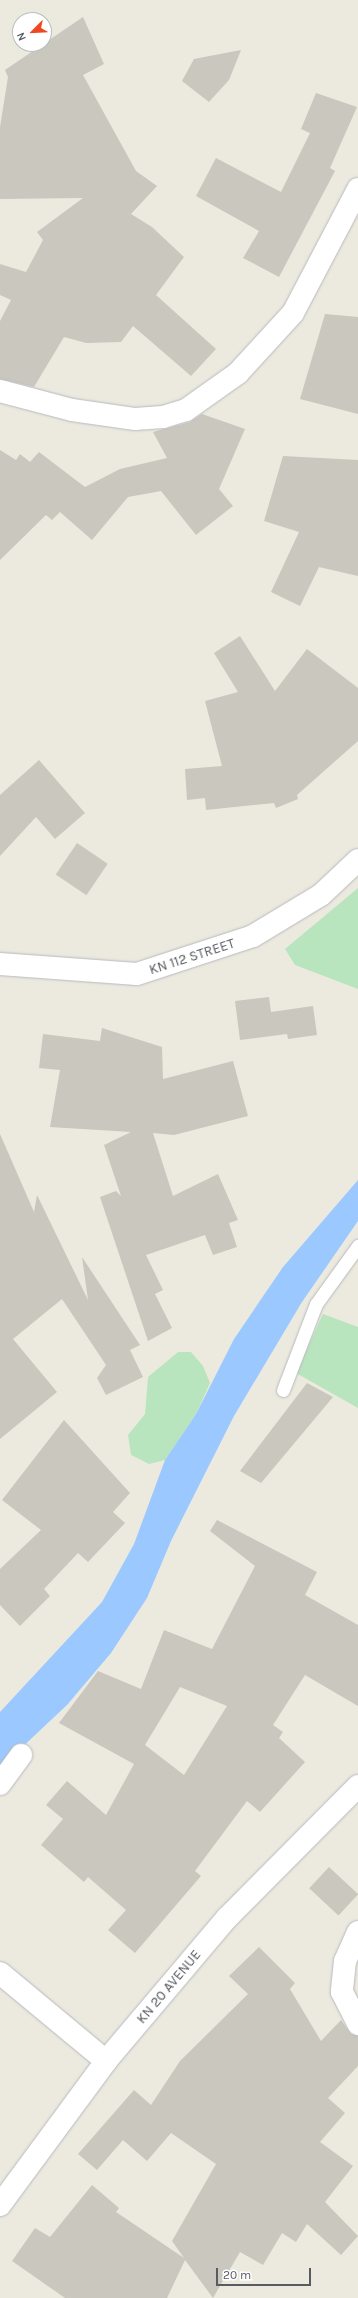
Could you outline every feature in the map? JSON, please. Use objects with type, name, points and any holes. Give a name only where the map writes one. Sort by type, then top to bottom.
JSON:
[{"type":"street","points":[[0,391],[72,410],[135,419],[163,417],[186,410],[238,372],[293,313],[358,190]]},
{"type":"street","name":"KN 112 STREET","points":[[0,964],[137,974],[253,936],[321,895],[358,860]]},
{"type":"street","points":[[0,1784],[21,1754]]},
{"type":"street","name":"KN 20 AVENUE","points":[[0,2205],[106,2061],[227,1918],[358,1786]]},
{"type":"street","points":[[358,1932],[345,1961],[342,1992],[358,2024]]},
{"type":"street","points":[[0,1973],[106,2061]]},
{"type":"lane","points":[[283,1390],[316,1304],[358,1246]]},
{"type":"green space","points":[[358,888],[358,989],[295,965],[285,949]]},
{"type":"green space","points":[[323,1314],[358,1327],[358,1408],[296,1373]]},
{"type":"green space","points":[[178,1352],[191,1352],[203,1366],[210,1383],[196,1414],[165,1460],[149,1464],[131,1455],[128,1435],[145,1414],[148,1377]]},
{"type":"water","points":[[358,1180],[358,1221],[302,1302],[234,1416],[171,1541],[147,1598],[111,1653],[67,1705],[0,1768],[0,1712],[102,1602],[134,1544],[165,1460],[196,1414],[234,1339],[283,1267]]},
{"type":"building","points":[[83,17],[104,64],[83,75],[136,171],[157,186],[131,214],[152,227],[184,257],[156,295],[216,349],[191,376],[133,326],[121,342],[86,343],[64,337],[34,387],[0,379],[0,321],[11,300],[0,295],[0,264],[26,272],[43,240],[37,232],[83,198],[0,199],[0,127],[8,77],[5,70],[31,52],[52,52],[52,38]]},
{"type":"building","points":[[241,50],[229,80],[209,102],[182,81],[194,59]]},
{"type":"building","points":[[316,93],[357,107],[330,168],[335,171],[279,277],[243,258],[259,231],[196,196],[216,158],[281,192],[310,133],[301,129]]},
{"type":"building","points":[[325,314],[358,317],[358,414],[300,399]]},
{"type":"building","points":[[202,414],[245,429],[219,489],[233,506],[196,535],[161,491],[128,497],[92,540],[60,512],[52,520],[46,515],[0,560],[0,450],[16,460],[20,454],[30,462],[39,452],[85,487],[120,469],[167,458],[153,432],[190,422]]},
{"type":"building","points":[[283,456],[358,460],[358,576],[319,567],[300,606],[271,592],[299,532],[264,521]]},
{"type":"building","points":[[240,636],[275,691],[307,649],[358,688],[358,741],[297,795],[298,799],[276,808],[274,803],[206,810],[205,798],[187,800],[185,769],[222,766],[205,701],[238,692],[214,653]]},
{"type":"building","points":[[39,760],[85,813],[55,839],[36,817],[0,856],[0,795]]},
{"type":"building","points":[[77,843],[108,864],[86,895],[56,875]]},
{"type":"building","points":[[269,997],[271,1012],[313,1006],[317,1035],[288,1039],[287,1034],[240,1040],[235,1001]]},
{"type":"building","points":[[102,1028],[162,1047],[163,1079],[233,1061],[248,1116],[174,1135],[153,1133],[173,1196],[218,1174],[238,1220],[229,1223],[237,1247],[213,1255],[205,1235],[146,1255],[163,1290],[155,1294],[172,1328],[148,1341],[100,1197],[116,1191],[121,1196],[104,1145],[131,1132],[50,1127],[60,1070],[39,1068],[43,1034],[100,1041]]},
{"type":"building","points":[[0,1134],[34,1212],[37,1195],[88,1300],[82,1257],[140,1345],[130,1350],[143,1377],[106,1395],[97,1378],[106,1365],[62,1299],[13,1339],[57,1392],[0,1439]]},
{"type":"building","points":[[307,1383],[333,1397],[261,1483],[240,1471]]},
{"type":"building","points":[[64,1420],[130,1493],[113,1512],[125,1523],[88,1562],[78,1553],[44,1589],[50,1596],[20,1626],[0,1605],[0,1569],[41,1530],[2,1500]]},
{"type":"building","points":[[217,1520],[317,1572],[305,1595],[358,1625],[358,1706],[305,1675],[273,1725],[283,1732],[279,1738],[305,1762],[260,1812],[247,1801],[195,1871],[201,1876],[135,1953],[108,1930],[126,1910],[88,1877],[84,1882],[41,1845],[63,1819],[46,1805],[67,1781],[106,1815],[134,1764],[59,1723],[98,1671],[141,1689],[164,1630],[212,1649],[255,1566],[210,1531]],"holes":[[[180,1687],[227,1706],[184,1775],[145,1745]]]},
{"type":"building","points":[[329,1867],[358,1894],[338,1915],[309,1888]]},
{"type":"building","points":[[259,1947],[295,1983],[290,1989],[321,2041],[341,2020],[351,2034],[358,2036],[358,2066],[328,2098],[345,2113],[320,2142],[353,2166],[325,2202],[358,2236],[341,2255],[307,2224],[296,2242],[282,2233],[263,2265],[240,2252],[213,2298],[185,2260],[167,2298],[65,2298],[12,2261],[35,2228],[50,2237],[92,2185],[119,2208],[116,2212],[184,2258],[172,2241],[216,2164],[171,2133],[147,2161],[123,2140],[97,2170],[78,2154],[134,2090],[151,2105],[180,2061],[248,1994],[229,1976]]}]
